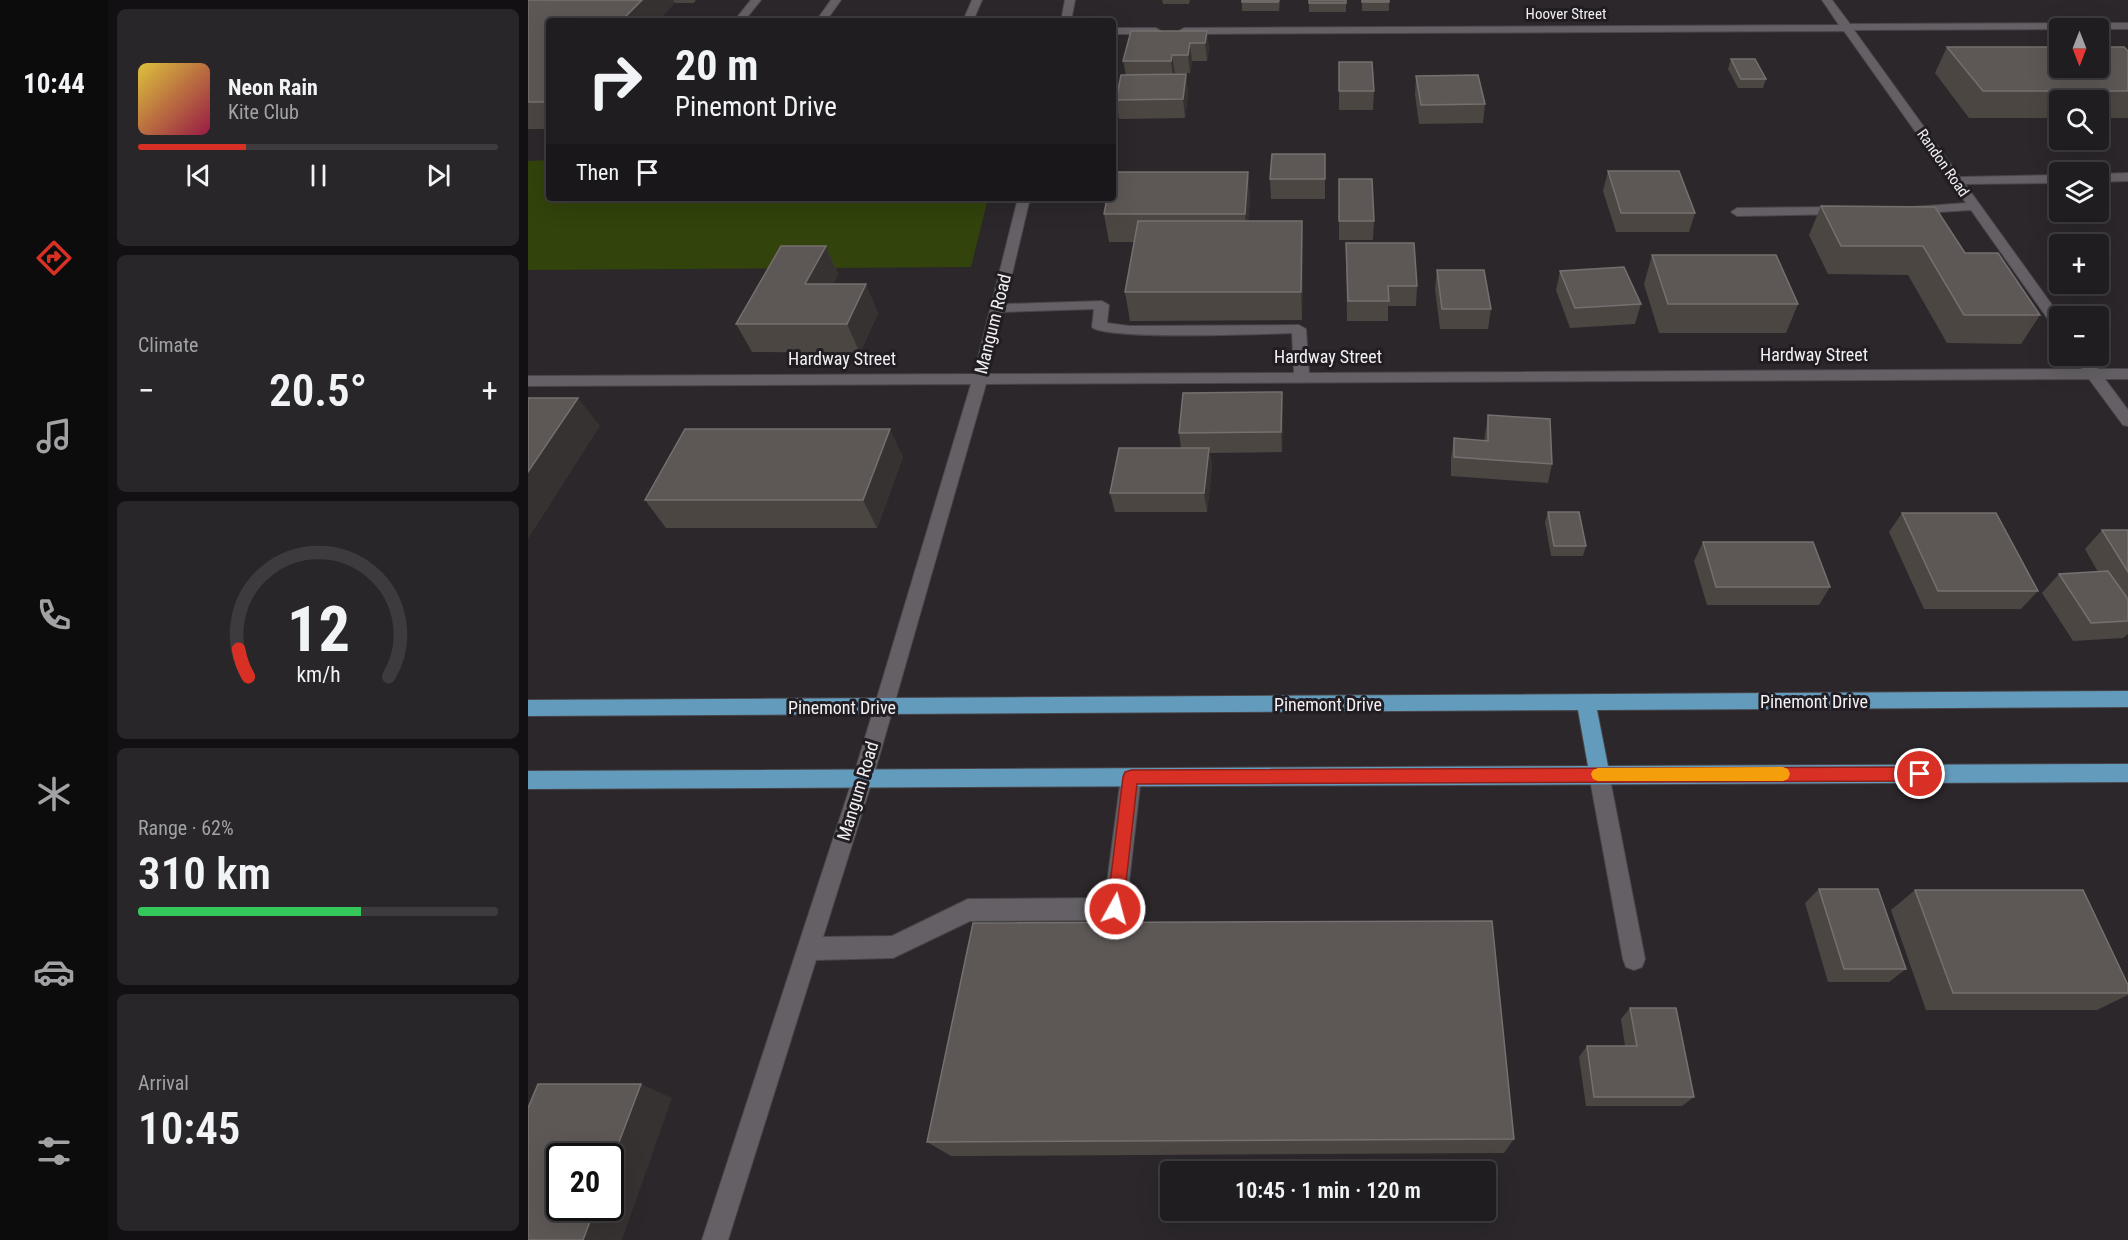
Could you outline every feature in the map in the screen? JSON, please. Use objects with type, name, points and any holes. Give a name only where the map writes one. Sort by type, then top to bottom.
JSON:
[{"type":"main road","name":"Pinemont Drive","points":[[528,708],[2128,699]]},
{"type":"main road","points":[[1586,703],[1599,774]]},
{"type":"main road","points":[[528,780],[2128,773]]},
{"type":"street","points":[[741,18],[756,0]]},
{"type":"street","points":[[823,18],[836,0]]},
{"type":"street","points":[[969,18],[977,0]]},
{"type":"street","points":[[1067,18],[1070,0]]},
{"type":"street","name":"Randon Road","points":[[1827,0],[2049,311]]},
{"type":"street","name":"Hoover Street","points":[[1116,31],[2128,26]]},
{"type":"street","points":[[2109,178],[2128,177]]},
{"type":"street","points":[[1956,182],[2049,179]]},
{"type":"street","name":"Mangum Road","points":[[715,1240],[863,778],[980,378],[1023,201]]},
{"type":"street","points":[[1896,211],[1929,211],[1974,206]]},
{"type":"street","points":[[1737,212],[1862,211]]},
{"type":"street","points":[[997,308],[1102,305],[1099,327],[1130,330],[1299,329],[1302,376]]},
{"type":"street","points":[[2088,366],[2128,421]]},
{"type":"street","name":"Hardway Street","points":[[528,381],[2128,374]]},
{"type":"street","points":[[1599,774],[1634,959]]},
{"type":"street","points":[[808,949],[893,947],[968,910],[1115,909],[1131,777]]},
{"type":"green space","points":[[546,160],[546,201],[987,201],[971,267],[528,270],[528,161]]},
{"type":"building","points":[[528,0],[642,0],[624,18],[546,18],[546,100],[528,102]]},
{"type":"building","points":[[1242,0],[1279,0],[1278,2],[1242,2]]},
{"type":"building","points":[[1309,0],[1346,0],[1346,3],[1309,3]]},
{"type":"building","points":[[1362,0],[1389,0],[1389,2],[1362,2]]},
{"type":"building","points":[[1131,31],[1207,31],[1205,43],[1190,43],[1188,55],[1172,55],[1171,61],[1123,61]]},
{"type":"building","points":[[1947,47],[2049,47],[2049,78],[2109,78],[2109,47],[2124,47],[2128,51],[2128,91],[1983,91]]},
{"type":"building","points":[[1731,59],[1755,59],[1766,79],[1741,79]]},
{"type":"building","points":[[1339,62],[1372,62],[1374,91],[1339,91]]},
{"type":"building","points":[[1186,74],[1183,99],[1116,100],[1121,75]]},
{"type":"building","points":[[1478,75],[1485,104],[1421,105],[1416,76]]},
{"type":"building","points":[[1272,154],[1325,154],[1325,179],[1270,179]]},
{"type":"building","points":[[1608,171],[1679,171],[1695,213],[1621,213]]},
{"type":"building","points":[[1116,172],[1248,172],[1245,214],[1104,214],[1106,201],[1116,201]]},
{"type":"building","points":[[1339,179],[1372,179],[1374,221],[1339,221]]},
{"type":"building","points":[[1821,206],[1935,207],[1965,253],[1998,253],[2040,315],[1964,315],[1923,246],[1841,246]]},
{"type":"building","points":[[1138,221],[1302,221],[1301,292],[1125,292]]},
{"type":"building","points":[[1346,243],[1414,243],[1417,286],[1388,286],[1389,301],[1348,301]]},
{"type":"building","points":[[781,246],[826,246],[805,284],[866,284],[847,324],[736,324]]},
{"type":"building","points":[[1652,255],[1776,255],[1798,304],[1668,304]]},
{"type":"building","points":[[1624,267],[1641,304],[1575,308],[1560,271]]},
{"type":"building","points":[[1437,270],[1484,270],[1491,309],[1442,309]]},
{"type":"building","points":[[1282,392],[1281,432],[1179,433],[1183,393]]},
{"type":"building","points":[[528,398],[578,398],[528,472]]},
{"type":"building","points":[[1488,415],[1550,419],[1552,464],[1454,457],[1454,438],[1488,441]]},
{"type":"building","points":[[685,429],[890,429],[863,500],[645,500]]},
{"type":"building","points":[[1119,448],[1209,448],[1204,493],[1110,493]]},
{"type":"building","points":[[1548,512],[1579,512],[1586,546],[1554,546]]},
{"type":"building","points":[[1902,513],[1996,513],[2038,591],[1938,591]]},
{"type":"building","points":[[2102,530],[2128,530],[2128,572]]},
{"type":"building","points":[[1703,542],[1813,542],[1830,587],[1716,587]]},
{"type":"building","points":[[2108,571],[2128,599],[2128,621],[2091,623],[2059,574]]},
{"type":"building","points":[[1819,889],[1878,889],[1906,969],[1844,969]]},
{"type":"building","points":[[1915,890],[2083,890],[2128,985],[2128,993],[1953,993]]},
{"type":"building","points":[[1492,921],[1514,1139],[927,1142],[973,923]]},
{"type":"building","points":[[1630,1008],[1676,1008],[1694,1097],[1594,1097],[1587,1046],[1637,1046]]},
{"type":"building","points":[[538,1084],[641,1084],[619,1143],[546,1143],[546,1221],[590,1221],[583,1240],[528,1240],[528,1108]]},
{"type":"slow traffic","points":[[1598,774],[1783,774]]},
{"type":"route","points":[[1115,909],[1131,777],[1920,774]]}]
